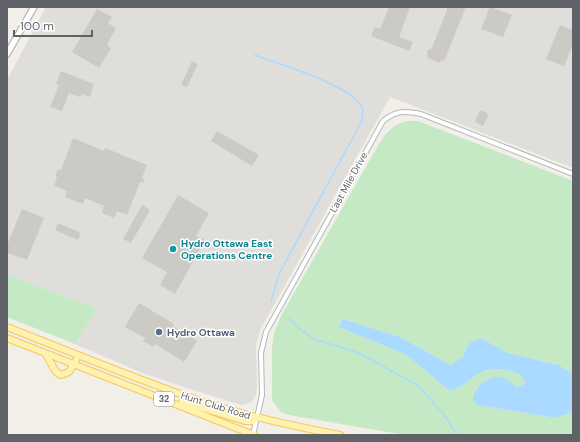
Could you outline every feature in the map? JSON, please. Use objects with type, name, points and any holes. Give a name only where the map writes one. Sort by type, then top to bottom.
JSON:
[{"type":"main road","points":[[7,54],[34,7]]},
{"type":"main road","name":"Hunt Club Road","points":[[7,327],[160,387],[212,405],[340,435]]},
{"type":"main road","name":"Hunt Club Road","points":[[7,338],[253,435]]},
{"type":"main road","points":[[43,352],[50,360],[56,372],[61,375],[67,374],[78,355]]},
{"type":"main road","points":[[140,390],[245,421],[252,421],[258,417]]},
{"type":"street","name":"Last Mile Drive","points":[[253,435],[258,417],[263,384],[261,353],[266,332],[383,121],[393,113],[405,111],[421,114],[573,174]]},
{"type":"shaded area","points":[[46,7],[573,7],[573,168],[390,97],[260,330],[256,345],[256,395],[252,401],[241,405],[140,372],[75,344],[97,308],[7,275],[7,80]]},
{"type":"green space","points":[[407,121],[418,121],[573,181],[573,374],[559,365],[508,353],[481,338],[469,343],[463,357],[451,365],[400,337],[343,319],[369,339],[405,354],[450,391],[466,383],[483,371],[490,369],[510,371],[521,376],[525,382],[521,386],[517,387],[512,383],[478,405],[555,418],[573,412],[573,435],[405,435],[289,415],[281,412],[272,400],[272,349],[274,333],[281,316],[382,139],[398,124]]},
{"type":"green space","points":[[7,275],[97,308],[75,344],[7,317]]},
{"type":"water","points":[[343,319],[400,337],[451,365],[463,357],[469,343],[481,338],[508,353],[559,365],[573,374],[573,412],[555,418],[478,405],[473,401],[474,396],[478,387],[486,380],[501,377],[517,387],[521,386],[525,382],[524,380],[513,372],[490,369],[483,371],[466,383],[450,391],[405,354],[339,327]]},
{"type":"building","points":[[389,7],[410,7],[399,37],[413,42],[409,51],[371,36],[375,27],[380,29]]},
{"type":"building","points":[[448,7],[466,7],[444,61],[441,60],[440,63],[428,58],[427,51],[432,48]]},
{"type":"building","points":[[490,7],[512,15],[503,37],[481,29]]},
{"type":"building","points":[[97,9],[112,17],[108,23],[116,28],[107,45],[111,48],[99,68],[72,52]]},
{"type":"building","points":[[560,25],[573,30],[573,44],[564,66],[546,59]]},
{"type":"building","points":[[192,61],[198,64],[187,87],[181,85]]},
{"type":"building","points":[[61,71],[94,84],[90,97],[82,94],[80,97],[69,93],[62,111],[50,107],[59,85],[56,84]]},
{"type":"building","points":[[480,110],[489,114],[483,126],[475,122]]},
{"type":"building","points":[[217,131],[259,155],[252,166],[211,141]]},
{"type":"building","points":[[73,138],[104,151],[105,148],[147,165],[142,178],[144,179],[143,183],[140,182],[127,215],[117,211],[114,218],[102,213],[104,206],[85,198],[83,204],[65,197],[67,191],[54,186],[57,177],[55,176],[58,169],[61,170]]},
{"type":"building","name":"Hydro Ottawa East Operations Centre","points":[[178,195],[209,213],[196,236],[205,240],[175,294],[160,285],[167,272],[142,258]]},
{"type":"building","points":[[142,205],[150,210],[131,243],[123,239]]},
{"type":"building","points":[[22,209],[44,218],[27,260],[7,253],[7,245]]},
{"type":"building","points":[[58,223],[81,233],[78,240],[55,230]]},
{"type":"building","name":"Hydro Ottawa","points":[[139,303],[174,324],[173,326],[197,341],[184,362],[155,344],[153,347],[143,341],[145,338],[125,327]]},
{"type":"waterway","points":[[255,55],[331,84],[357,100],[363,109],[362,120],[358,128],[279,274],[271,301]]},
{"type":"waterway","points":[[289,318],[298,328],[314,339],[359,353],[417,385],[443,413],[457,435]]},
{"type":"place","name":"Hydro Ottawa East Operations Centre","points":[[173,249]]},
{"type":"place","name":"Hydro Ottawa","points":[[159,332]]}]
